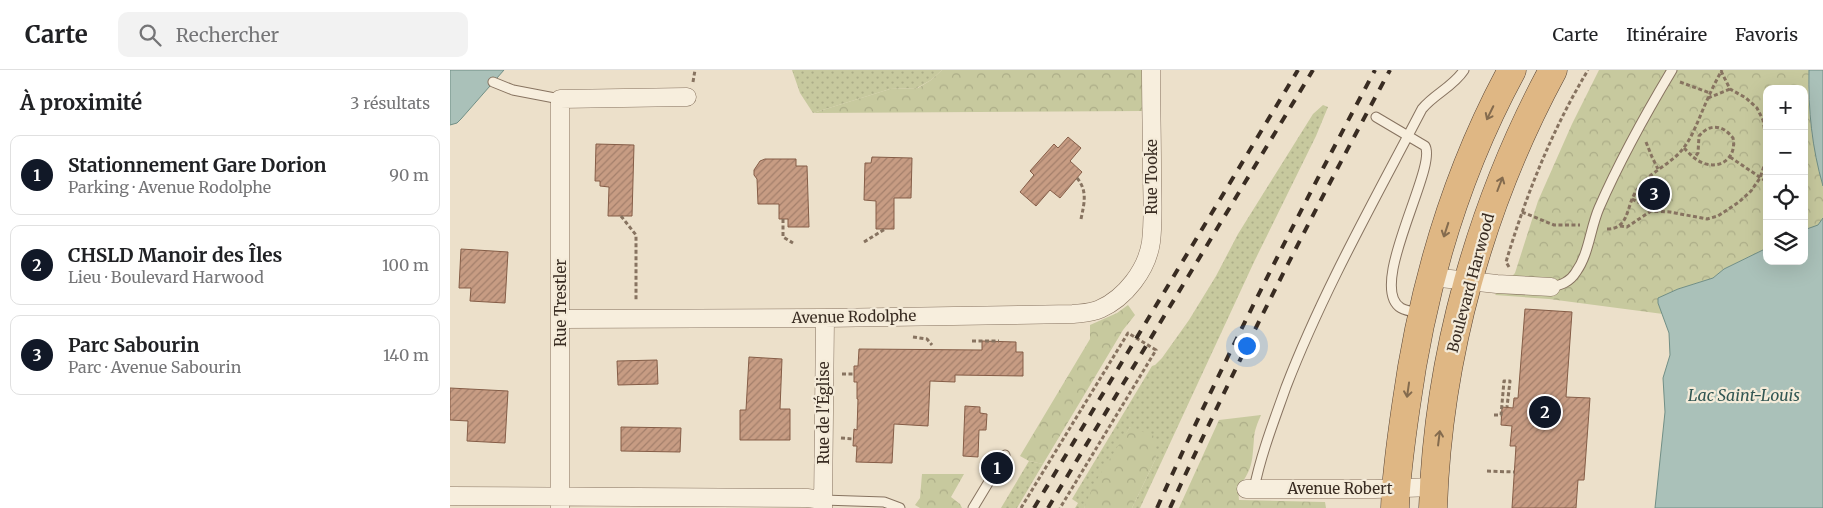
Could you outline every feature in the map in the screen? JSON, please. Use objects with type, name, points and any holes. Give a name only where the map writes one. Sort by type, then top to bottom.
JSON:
[{"type":"highway","points":[[1396,498],[1409,380],[1431,277],[1474,146],[1512,70]]},
{"type":"highway","name":"Boulevard Harwood","points":[[1433,497],[1449,364],[1480,241],[1506,169],[1525,125],[1553,70]]},
{"type":"street","name":"Rue Tooke","points":[[1135,279],[1146,260],[1151,243],[1151,70]]},
{"type":"street","points":[[560,99],[687,98]]},
{"type":"street","name":"Rue Trestler","points":[[560,99],[561,503]]},
{"type":"street","points":[[1431,277],[1497,284],[1550,286]]},
{"type":"street","name":"Avenue Rodolphe","points":[[561,319],[826,318],[1088,312],[1098,310],[1119,298],[1135,279]]},
{"type":"street","name":"Rue de l'Église","points":[[823,504],[826,318]]},
{"type":"street","name":"Avenue Robert","points":[[1250,489],[1396,498],[1433,497]]},
{"type":"street","points":[[450,496],[561,503],[807,498],[823,504]]},
{"type":"lane","points":[[1250,489],[1305,338],[1334,277],[1426,103],[1452,85],[1464,70]]},
{"type":"lane","points":[[1550,286],[1565,283],[1577,271],[1582,261],[1594,220],[1613,177],[1672,70]]},
{"type":"lane","points":[[493,82],[513,90],[560,99]]},
{"type":"lane","points":[[1376,117],[1425,146],[1428,154],[1395,261],[1392,288],[1394,298],[1401,308],[1423,314]]},
{"type":"lane","points":[[973,508],[1005,455]]},
{"type":"lane","points":[[823,504],[884,502],[900,508]]},
{"type":"path","name":"Boulevard Harwood","points":[[1510,269],[1506,262],[1522,212],[1565,110],[1588,70]]},
{"type":"path","points":[[1721,71],[1730,88],[1757,108],[1763,120],[1765,130]]},
{"type":"path","points":[[1604,229],[1614,229],[1620,226],[1641,184],[1684,148],[1721,71]]},
{"type":"path","points":[[1680,82],[1710,93]]},
{"type":"path","points":[[1708,98],[1730,88]]},
{"type":"path","points":[[1684,148],[1694,158],[1710,165],[1717,165],[1730,157],[1734,151],[1732,138],[1723,128],[1709,127],[1699,136],[1698,153],[1694,158]]},
{"type":"path","points":[[1648,143],[1658,169]]},
{"type":"path","points":[[1730,157],[1763,180]]},
{"type":"path","points":[[1620,226],[1627,227],[1650,211],[1670,212],[1707,219],[1718,216],[1740,202],[1751,191],[1760,178],[1763,169]]},
{"type":"path","points":[[1077,178],[1083,185],[1084,191],[1081,219]]},
{"type":"path","points":[[1632,199],[1650,211]]},
{"type":"path","points":[[1522,212],[1554,225],[1583,225]]},
{"type":"path","points":[[621,216],[636,235],[636,303]]},
{"type":"path","points":[[783,219],[783,237],[793,244]]},
{"type":"path","points":[[864,242],[885,229]]},
{"type":"path","points":[[1021,508],[1128,333],[1156,350],[1060,508]]},
{"type":"path","points":[[909,337],[927,339],[932,345]]},
{"type":"path","points":[[972,341],[999,341]]},
{"type":"path","points":[[838,374],[854,374]]},
{"type":"path","points":[[1494,416],[1501,415],[1504,380],[1510,380],[1507,407]]},
{"type":"path","points":[[838,438],[853,439]]},
{"type":"path","points":[[1487,471],[1514,472]]},
{"type":"green space","points":[[792,70],[942,70],[931,80],[917,88],[890,89],[813,113],[800,93]]},
{"type":"green space","points":[[942,70],[1142,70],[1142,111],[813,113],[890,89],[918,88]]},
{"type":"green space","points":[[1599,70],[1809,70],[1808,97],[1808,85],[1763,85],[1763,250],[1724,269],[1713,278],[1678,289],[1658,303],[1663,314],[1549,299],[1495,295],[1515,273],[1538,201],[1572,124]]},
{"type":"green space","points":[[1808,97],[1812,136],[1823,186],[1823,218],[1818,225],[1808,229]]},
{"type":"green space","points":[[1323,105],[1328,107],[1316,136],[1254,262],[1140,508],[1132,508],[1156,458],[1130,427],[1084,508],[1075,508],[1078,503],[1072,499],[1152,366],[1162,358],[1189,320],[1216,276],[1238,234],[1313,114]]},
{"type":"green space","points":[[1128,305],[1135,315],[1123,330],[1043,464],[1029,461],[1020,456],[1090,339],[1090,325],[1117,313]]},
{"type":"green space","points":[[1261,415],[1256,427],[1251,465],[1247,476],[1238,488],[1239,500],[1325,502],[1326,508],[1179,508],[1219,420]]},
{"type":"green space","points":[[1130,427],[1154,436],[1156,458],[1132,508],[1084,508],[1094,484]]},
{"type":"green space","points":[[1029,461],[1043,464],[1017,508],[1001,508]]},
{"type":"green space","points":[[922,474],[964,474],[951,497],[962,508],[920,508],[915,505],[920,498]]},
{"type":"water","points":[[450,70],[504,70],[461,119],[457,123],[450,125]]},
{"type":"water","points":[[1809,70],[1823,70],[1823,186],[1812,129],[1809,100]]},
{"type":"water","name":"Lac Saint-Louis","points":[[1823,218],[1823,508],[1655,508],[1665,412],[1663,378],[1670,355],[1669,333],[1658,298],[1678,289],[1713,278],[1724,269],[1763,250],[1763,265],[1808,265],[1808,229],[1818,225]]},
{"type":"building","points":[[1068,137],[1081,148],[1070,161],[1082,172],[1060,198],[1050,190],[1036,206],[1020,192],[1034,175],[1030,171],[1054,144],[1058,148]]},
{"type":"building","points":[[596,144],[634,145],[632,216],[608,216],[609,187],[600,186],[600,181],[595,181]]},
{"type":"building","points":[[872,157],[912,158],[911,198],[894,198],[894,229],[876,229],[876,201],[864,200],[865,163],[871,163]]},
{"type":"building","points":[[765,159],[796,159],[796,166],[807,166],[809,227],[788,227],[788,219],[779,219],[779,204],[758,204],[757,179],[754,175],[754,170],[760,161]]},
{"type":"building","points":[[461,249],[508,252],[505,303],[470,301],[471,288],[459,288]]},
{"type":"building","points":[[1525,309],[1572,312],[1566,397],[1590,398],[1584,480],[1578,480],[1576,508],[1512,508],[1516,446],[1510,446],[1512,426],[1501,425],[1502,407],[1513,408],[1514,398],[1518,398]]},
{"type":"building","points":[[982,341],[1016,342],[1016,352],[1023,352],[1023,376],[955,375],[955,382],[930,381],[928,426],[894,424],[892,463],[856,462],[857,446],[853,446],[854,429],[857,430],[858,399],[857,382],[854,382],[854,366],[858,366],[859,349],[982,350]]},
{"type":"building","points":[[749,357],[782,359],[780,409],[790,409],[790,440],[740,440],[740,410],[746,410]]},
{"type":"building","points":[[657,360],[658,384],[618,385],[617,361]]},
{"type":"building","points":[[450,388],[508,391],[505,443],[467,441],[468,421],[450,420]]},
{"type":"building","points":[[965,406],[980,407],[980,413],[987,414],[986,430],[979,430],[978,457],[963,456]]},
{"type":"building","points":[[621,427],[681,428],[680,452],[621,451]]},
{"type":"railway","points":[[1034,508],[1298,70]]},
{"type":"railway","points":[[1048,508],[1313,70]]},
{"type":"railway","points":[[1157,508],[1262,287],[1375,70]]},
{"type":"railway","points":[[1170,508],[1276,287],[1390,70]]},
{"type":"place","name":"Parc Sabourin","points":[[1654,194]]},
{"type":"place","name":"CHSLD Manoir des Îles","points":[[1545,412]]},
{"type":"place","name":"Stationnement Gare Dorion","points":[[997,468]]}]
